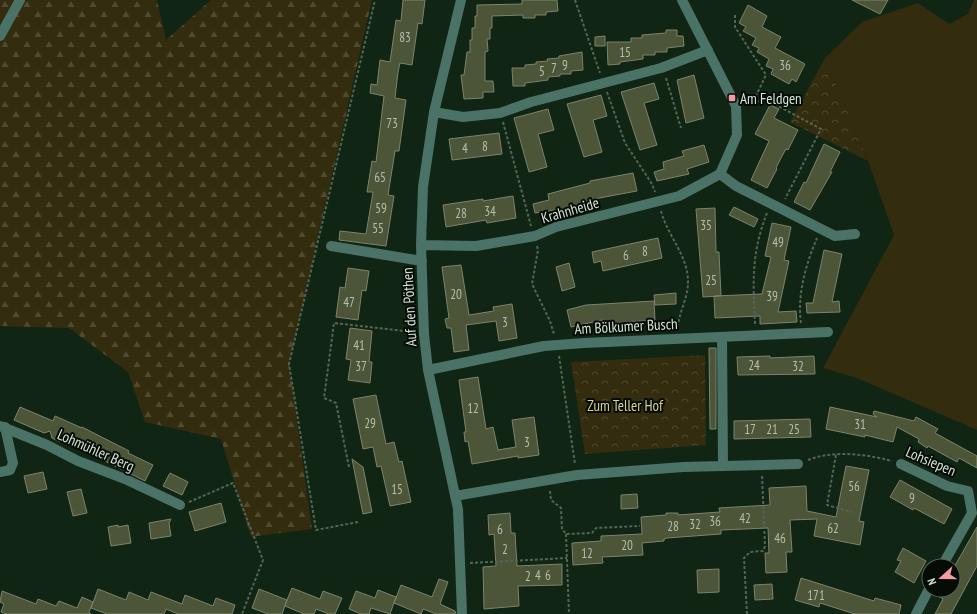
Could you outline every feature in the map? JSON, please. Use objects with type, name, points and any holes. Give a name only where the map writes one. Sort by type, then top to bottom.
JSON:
[{"type":"street","points":[[0,36],[20,0]]},
{"type":"street","name":"Auf den Pöthen","points":[[461,0],[434,112],[424,187],[421,245],[424,334],[428,370],[458,509],[462,614]]},
{"type":"street","points":[[682,0],[736,106],[737,135],[720,174],[736,186],[822,230],[836,236],[855,234]]},
{"type":"street","points":[[434,112],[463,117],[500,114],[531,102],[663,67],[708,50]]},
{"type":"street","name":"Krahnheide","points":[[421,245],[476,246],[535,236],[556,227],[679,196],[720,174]]},
{"type":"street","points":[[331,246],[422,261]]},
{"type":"street","name":"Am Bölkumer Busch","points":[[428,370],[544,346],[676,338],[828,332]]},
{"type":"street","points":[[722,337],[723,466]]},
{"type":"street","points":[[0,472],[10,470],[13,463],[2,426]]},
{"type":"street","name":"Lohmühler Berg","points":[[2,426],[48,445],[78,461],[125,479],[180,506]]},
{"type":"street","points":[[455,496],[577,475],[683,467],[798,464]]},
{"type":"street","name":"Lohsiepen","points":[[901,464],[947,486],[968,491],[972,513],[947,558]]},
{"type":"street","points":[[916,614],[925,598]]},
{"type":"path","points":[[358,522],[316,530],[289,364],[375,0]]},
{"type":"path","points":[[575,0],[625,143],[652,184],[667,227],[684,257],[688,271],[688,284],[678,318],[676,338]]},
{"type":"path","points":[[735,15],[735,27],[766,75],[753,102]]},
{"type":"path","points":[[663,67],[681,128]]},
{"type":"path","points":[[736,106],[767,100],[821,129],[760,230],[755,254],[753,275],[756,335]]},
{"type":"path","points":[[500,114],[535,236]]},
{"type":"path","points":[[802,333],[800,317],[806,268],[822,230]]},
{"type":"path","points":[[349,467],[336,403],[324,398],[334,323],[424,334]]},
{"type":"path","points":[[798,464],[820,455],[836,456],[827,505],[852,512]]},
{"type":"path","name":"Lohsiepen","points":[[836,456],[871,456],[901,464]]},
{"type":"path","points":[[747,614],[744,558],[750,552],[763,551],[765,546],[762,465]]},
{"type":"path","points":[[548,480],[551,500],[561,508],[562,529],[566,534],[569,614]]},
{"type":"path","points":[[180,506],[233,483],[263,560],[242,614]]},
{"type":"path","points":[[566,534],[592,533],[596,528],[640,526]]},
{"type":"path","points":[[459,564],[567,558]]},
{"type":"green space","points":[[0,0],[157,0],[166,40],[211,0],[372,0],[289,364],[312,529],[251,537],[221,439],[145,422],[128,372],[69,328],[0,326]]},
{"type":"green space","points":[[974,0],[977,0],[977,430],[857,378],[823,368],[894,235],[868,161],[825,58],[862,22],[918,3],[949,24],[968,14]]},
{"type":"green space","points":[[825,58],[868,161],[790,122]]},
{"type":"green space","name":"Zum Teller Hof","points":[[705,355],[706,445],[585,454],[571,362]]},
{"type":"building","points":[[403,0],[425,0],[422,24],[418,23],[412,65],[400,63],[398,72],[395,98],[406,100],[399,151],[395,151],[388,195],[394,196],[386,246],[339,240],[340,231],[366,234],[373,192],[367,192],[372,161],[376,162],[384,96],[370,93],[371,84],[377,85],[380,60],[390,62],[396,20],[401,21]]},
{"type":"building","points":[[522,0],[557,0],[558,11],[546,12],[546,15],[535,15],[535,18],[523,18],[523,15],[492,16],[490,39],[487,39],[488,51],[485,52],[485,81],[493,81],[494,92],[483,92],[483,98],[464,99],[461,75],[464,75],[467,52],[470,52],[470,40],[472,40],[472,28],[475,28],[477,5],[522,4]]},
{"type":"building","points":[[852,0],[888,0],[880,14]]},
{"type":"building","points":[[748,5],[767,16],[762,27],[781,37],[775,48],[805,64],[796,82],[792,79],[789,84],[771,74],[773,69],[766,66],[769,59],[757,52],[759,48],[752,45],[756,38],[743,31],[746,27],[739,23]]},
{"type":"building","points":[[666,30],[677,30],[677,36],[683,36],[684,46],[667,48],[667,52],[655,52],[655,55],[643,55],[643,59],[608,65],[607,42],[631,42],[631,38],[642,38],[642,35],[666,33]]},
{"type":"building","points":[[605,36],[605,46],[595,46],[595,37]]},
{"type":"building","points":[[582,52],[583,70],[571,71],[571,74],[560,74],[560,76],[548,77],[548,80],[525,83],[525,86],[513,86],[512,68],[525,68],[525,65],[536,64],[536,62],[548,61],[547,59],[559,58],[559,56]]},
{"type":"building","points":[[694,75],[704,118],[686,123],[677,80]]},
{"type":"building","points":[[654,83],[659,99],[644,103],[657,145],[640,150],[621,92]]},
{"type":"building","points":[[601,95],[607,116],[593,120],[602,152],[584,157],[567,104]]},
{"type":"building","points":[[770,105],[779,109],[774,118],[798,130],[788,150],[786,149],[781,158],[767,188],[751,180],[769,141],[755,134]]},
{"type":"building","points":[[548,109],[554,130],[538,134],[547,167],[529,172],[514,118]]},
{"type":"building","points":[[499,133],[502,154],[452,160],[449,139]]},
{"type":"building","points":[[824,144],[840,152],[830,172],[832,172],[810,210],[794,202],[804,182],[806,183]]},
{"type":"building","points":[[704,145],[709,162],[687,169],[689,174],[657,181],[654,172],[664,169],[663,162],[684,156],[682,151]]},
{"type":"building","points":[[633,173],[637,191],[594,199],[594,201],[563,209],[535,213],[533,204],[549,200],[548,194],[590,183],[590,181]]},
{"type":"building","points":[[513,196],[516,218],[487,223],[486,220],[446,227],[443,205]]},
{"type":"building","points":[[734,207],[758,219],[754,227],[729,215]]},
{"type":"building","points":[[715,208],[716,252],[719,252],[721,296],[703,297],[696,209]]},
{"type":"building","points":[[772,223],[791,227],[784,260],[789,261],[778,312],[796,311],[797,322],[760,324],[760,316],[715,318],[714,296],[762,294],[771,257],[765,256]]},
{"type":"building","points":[[658,238],[662,258],[603,271],[601,261],[594,263],[592,252]]},
{"type":"building","points":[[824,250],[842,254],[832,302],[839,301],[840,312],[807,313],[806,303],[813,303]]},
{"type":"building","points":[[569,263],[575,287],[562,291],[556,267]]},
{"type":"building","points":[[461,265],[469,315],[494,311],[493,307],[512,304],[517,338],[499,341],[496,321],[466,325],[469,350],[454,352],[451,328],[447,328],[445,319],[449,318],[442,267]]},
{"type":"building","points":[[348,268],[369,271],[366,291],[362,290],[358,320],[336,317],[340,287],[345,288]]},
{"type":"building","points":[[676,293],[676,304],[655,305],[654,295]]},
{"type":"building","points":[[654,301],[655,320],[603,324],[602,320],[571,327],[567,310],[586,305]]},
{"type":"building","points":[[350,328],[372,331],[369,362],[372,362],[370,383],[348,380],[351,360],[346,359]]},
{"type":"building","points":[[709,348],[716,348],[716,429],[710,429]]},
{"type":"building","points":[[770,356],[770,358],[814,356],[815,374],[738,375],[737,357]]},
{"type":"building","points":[[478,377],[486,429],[493,427],[498,450],[516,447],[512,420],[534,417],[539,455],[518,458],[518,456],[472,464],[468,441],[465,442],[464,432],[466,432],[459,380]]},
{"type":"building","points":[[376,395],[386,444],[394,442],[399,462],[402,461],[411,502],[390,506],[381,466],[377,467],[373,447],[363,449],[353,399]]},
{"type":"building","points":[[20,407],[53,421],[55,416],[82,427],[129,451],[128,453],[153,465],[145,481],[61,439],[60,442],[52,438],[50,431],[44,433],[14,420]]},
{"type":"building","points":[[830,407],[877,417],[873,414],[874,411],[914,421],[916,417],[938,429],[935,433],[977,456],[977,468],[959,458],[957,462],[928,446],[927,448],[918,442],[919,439],[897,427],[893,442],[865,435],[865,437],[826,429]]},
{"type":"building","points":[[810,419],[811,437],[734,439],[734,421]]},
{"type":"building","points":[[352,459],[363,467],[372,512],[363,514]]},
{"type":"building","points":[[846,466],[869,470],[859,521],[864,522],[860,545],[814,536],[817,519],[790,520],[792,552],[786,552],[787,572],[766,573],[765,553],[769,553],[768,528],[721,530],[721,534],[667,538],[664,539],[664,541],[642,543],[643,555],[602,557],[603,563],[573,565],[572,543],[601,541],[601,536],[642,534],[641,517],[666,515],[666,513],[678,513],[678,515],[720,512],[719,508],[770,505],[769,488],[806,486],[807,511],[836,517]]},
{"type":"building","points":[[43,472],[47,489],[28,493],[24,476]]},
{"type":"building","points":[[170,473],[188,482],[182,495],[163,486]]},
{"type":"building","points":[[900,480],[952,509],[944,524],[914,508],[913,510],[890,497]]},
{"type":"building","points":[[81,489],[87,513],[73,516],[67,492]]},
{"type":"building","points":[[637,494],[638,508],[621,509],[621,495]]},
{"type":"building","points":[[221,503],[226,522],[195,531],[189,512]]},
{"type":"building","points":[[510,513],[511,533],[515,533],[517,566],[562,564],[562,585],[518,586],[519,606],[484,609],[483,567],[496,566],[494,534],[489,535],[488,515]]},
{"type":"building","points":[[171,519],[169,523],[171,536],[151,539],[149,523]]},
{"type":"building","points":[[118,525],[118,527],[128,525],[131,543],[111,546],[108,527]]},
{"type":"building","points":[[977,527],[977,566],[961,596],[961,558],[959,558]]},
{"type":"building","points":[[903,548],[921,558],[921,570],[914,583],[895,572],[901,561],[897,560]]},
{"type":"building","points":[[719,569],[719,592],[698,593],[697,570]]},
{"type":"building","points":[[801,578],[874,601],[875,598],[901,605],[899,614],[855,614],[820,603],[819,607],[795,600]]},
{"type":"building","points":[[439,579],[448,582],[440,604],[455,611],[456,614],[436,614],[423,609],[421,614],[394,603],[401,585],[432,597]]},
{"type":"building","points":[[772,584],[773,599],[755,600],[754,585]]},
{"type":"building","points":[[292,588],[320,599],[323,591],[342,598],[335,614],[329,614],[316,609],[314,614],[304,614],[285,606]]},
{"type":"building","points":[[98,589],[126,600],[129,592],[148,600],[151,592],[182,604],[185,595],[213,606],[216,598],[235,605],[232,614],[178,614],[166,609],[164,614],[107,614],[91,608]]},
{"type":"building","points":[[259,589],[287,600],[282,614],[268,614],[252,608]]},
{"type":"building","points":[[378,590],[396,597],[390,614],[371,608],[369,614],[361,614],[349,609],[356,591],[375,598]]},
{"type":"building","points":[[2,591],[36,604],[38,599],[56,606],[59,601],[77,608],[82,597],[93,602],[89,612],[91,614],[7,614],[1,612],[4,604],[0,602]]},
{"type":"building","points":[[942,598],[960,598],[951,614],[935,614],[943,599]]},
{"type":"place","name":"Am Feldgen","points":[[732,98]]}]
